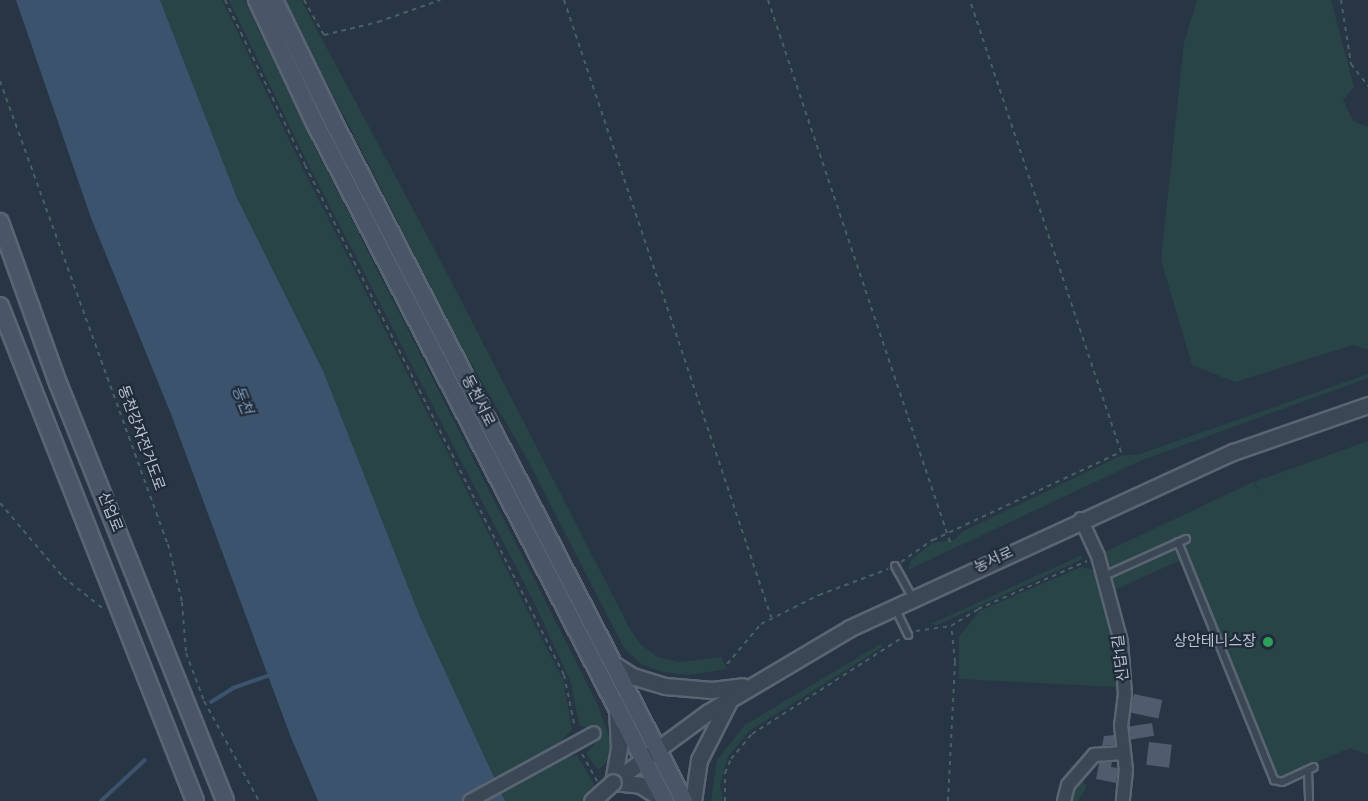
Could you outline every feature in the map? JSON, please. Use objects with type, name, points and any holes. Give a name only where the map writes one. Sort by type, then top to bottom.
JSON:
[{"type":"main road","name":"동천서로","points":[[257,0],[315,123],[665,801]]},
{"type":"main road","name":"동천서로","points":[[274,0],[337,130],[684,801]]},
{"type":"main road","name":"산업로","points":[[0,222],[58,383],[225,801]]},
{"type":"main road","name":"산업로","points":[[0,306],[195,801]]},
{"type":"street","name":"농서로","points":[[592,801],[606,783],[752,684],[913,597],[1233,452],[1368,405]]},
{"type":"street","name":"신답1길","points":[[1082,519],[1104,576],[1123,656],[1120,725],[1126,770],[1123,801]]},
{"type":"street","points":[[615,665],[647,682],[688,690],[752,684]]},
{"type":"street","points":[[693,801],[699,760],[731,698]]},
{"type":"street","points":[[617,709],[619,747],[606,783],[639,785],[665,801]]},
{"type":"street","points":[[470,801],[594,733]]},
{"type":"street","points":[[1064,801],[1068,785],[1094,755],[1124,753]]},
{"type":"lane","points":[[1104,576],[1186,538]]},
{"type":"lane","points":[[1178,542],[1273,778],[1282,782],[1311,769],[1309,801]]},
{"type":"lane","points":[[895,566],[913,597]]},
{"type":"lane","points":[[894,607],[908,635]]},
{"type":"path","points":[[225,0],[564,675],[578,742],[606,783]]},
{"type":"path","points":[[304,0],[324,35],[378,22],[440,0]]},
{"type":"path","points":[[564,0],[771,618]]},
{"type":"path","points":[[768,0],[950,542]]},
{"type":"path","points":[[726,664],[753,629],[771,618],[819,595],[895,566],[947,533],[1121,452],[970,0]]},
{"type":"path","points":[[1341,0],[1352,64],[1368,86]]},
{"type":"path","name":"동천강자전거도로","points":[[0,81],[168,544],[182,602],[186,653],[204,701],[259,801]]},
{"type":"path","points":[[0,503],[63,577],[95,604],[123,621]]},
{"type":"path","points":[[725,801],[725,773],[731,759],[752,734],[908,635],[951,626],[964,617],[1098,556]]},
{"type":"path","points":[[963,613],[964,617]]},
{"type":"path","points":[[948,801],[955,662],[951,626]]},
{"type":"green space","points":[[160,0],[222,0],[302,167],[563,680],[572,729],[557,746],[563,758],[577,755],[604,801],[505,801],[420,617],[324,373],[237,198]]},
{"type":"green space","points":[[229,0],[244,0],[320,157],[597,703],[612,745],[611,759],[598,770],[586,754],[601,736],[596,728],[581,727],[571,683],[534,602],[308,164]]},
{"type":"green space","points":[[285,0],[301,0],[445,269],[630,629],[641,645],[658,657],[680,662],[721,657],[727,669],[688,675],[662,672],[641,664],[624,648],[524,453],[463,350]]},
{"type":"green space","points":[[1197,0],[1331,0],[1354,87],[1343,100],[1353,121],[1368,127],[1368,350],[1353,345],[1235,382],[1192,365],[1161,260],[1184,43]]},
{"type":"green space","points":[[1368,374],[1368,378],[1142,460],[908,570],[911,560],[932,543],[955,540],[962,532],[1120,456],[1140,454]]},
{"type":"green space","points":[[1368,441],[1368,755],[1350,748],[1279,778],[1187,557],[1115,590],[1103,553],[1253,482],[1261,494],[1254,482]]},
{"type":"green space","points":[[1082,555],[1081,560],[937,625],[931,624]]},
{"type":"green space","points":[[1081,567],[1094,570],[1099,584],[1115,644],[1117,687],[959,679],[959,637],[979,611]]},
{"type":"green space","points":[[882,643],[881,648],[749,731],[727,758],[720,785],[723,801],[711,801],[717,760],[745,725]]},
{"type":"green space","points":[[1079,778],[1087,786],[1078,801],[1067,801]]},
{"type":"water","name":"동천","points":[[16,0],[160,0],[237,198],[324,373],[420,617],[505,801],[318,801],[290,735],[171,414],[91,218]]},
{"type":"building","points":[[1134,694],[1162,700],[1158,719],[1130,713]]},
{"type":"building","points":[[1152,723],[1154,736],[1131,739],[1129,727]]},
{"type":"building","points":[[1114,735],[1115,745],[1102,746],[1104,736]]},
{"type":"building","points":[[1149,742],[1172,745],[1169,768],[1146,765]]},
{"type":"building","points":[[1112,762],[1111,767],[1118,768],[1116,783],[1096,779],[1099,763]]},
{"type":"waterway","points":[[211,702],[233,688],[273,674]]},
{"type":"waterway","points":[[101,801],[145,760]]},
{"type":"place","name":"상안테니스장","points":[[1268,642]]}]
